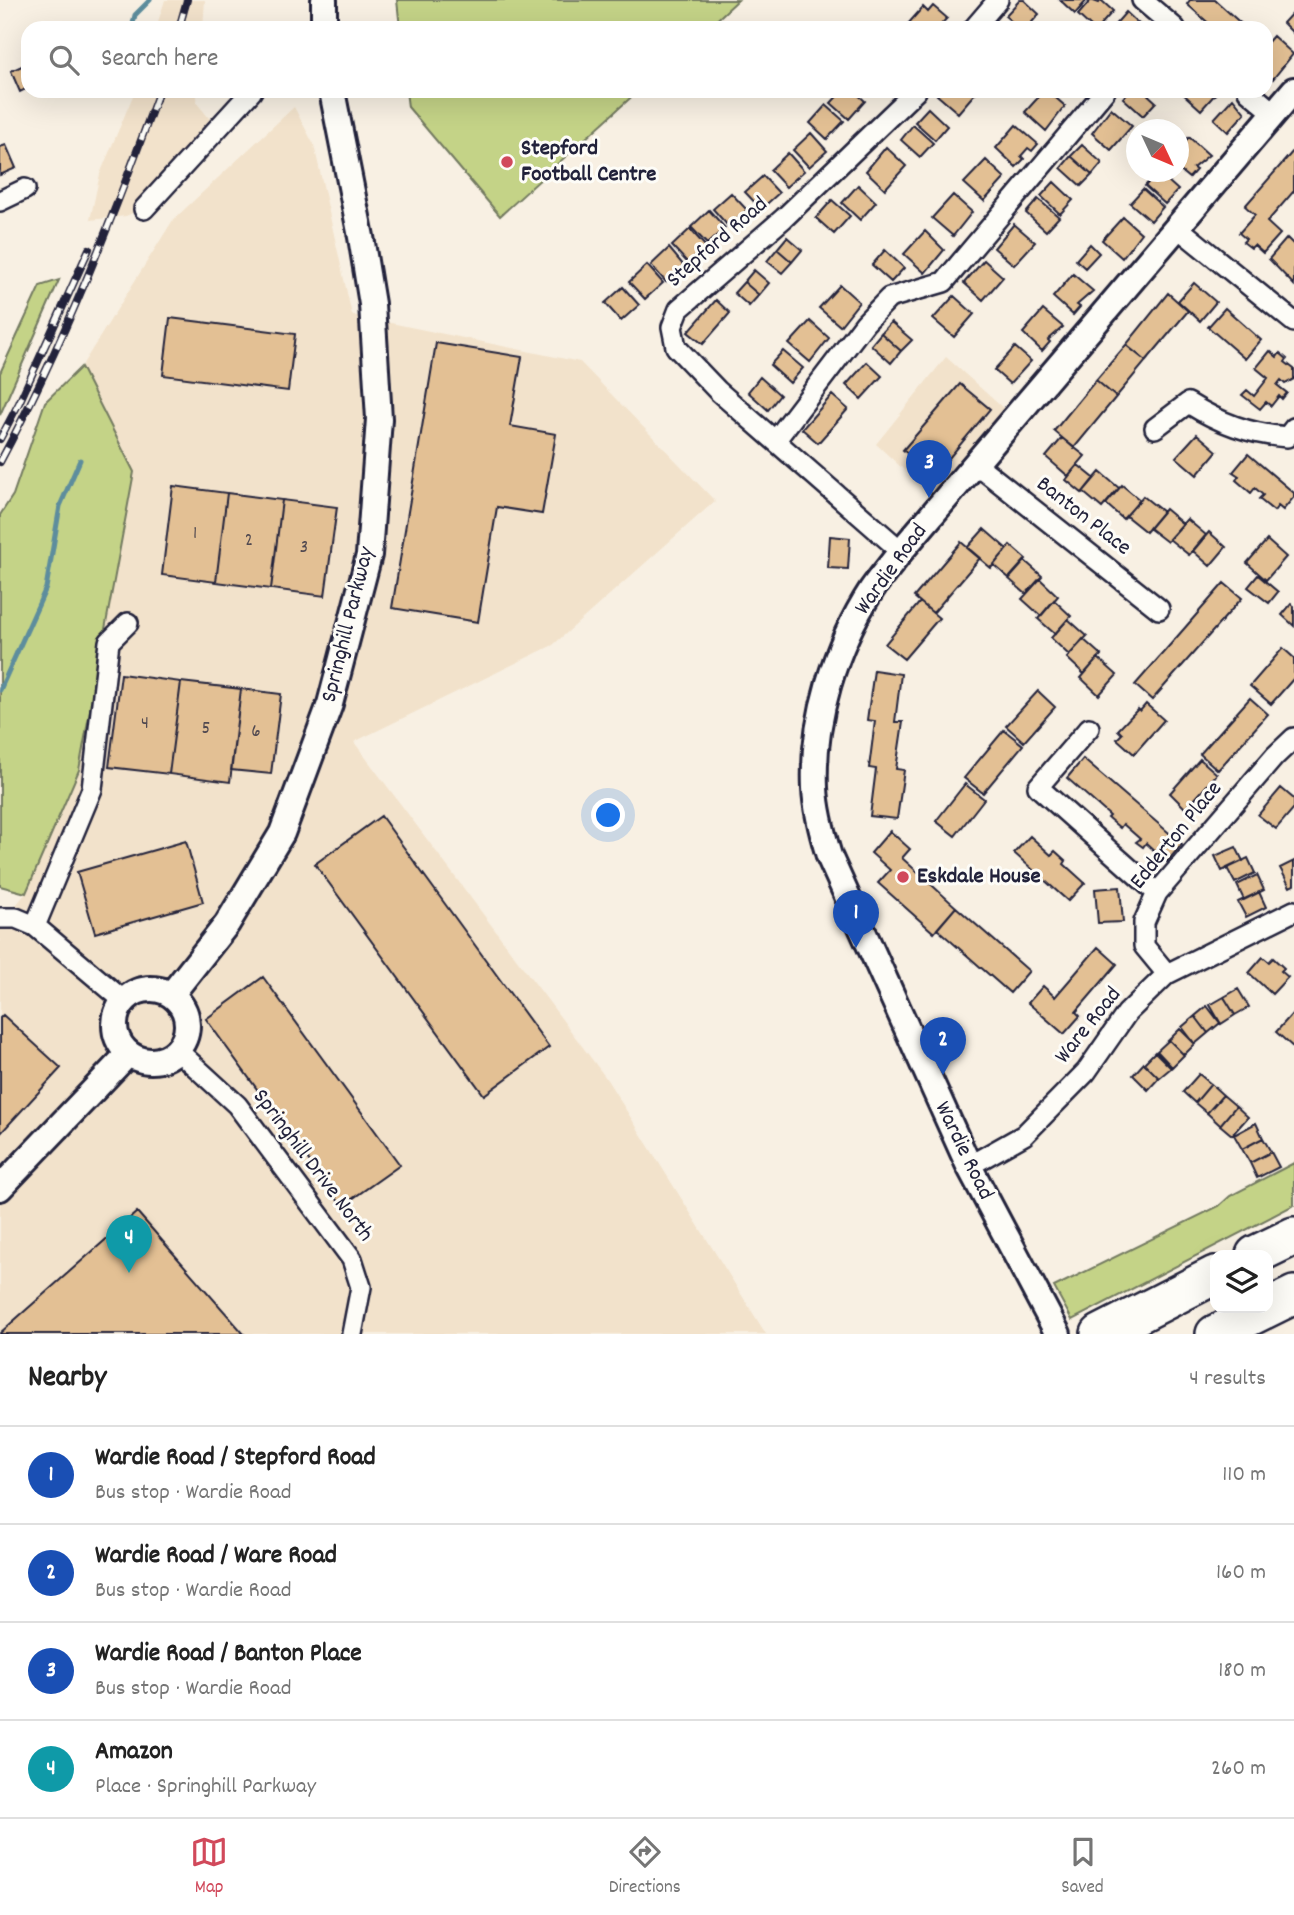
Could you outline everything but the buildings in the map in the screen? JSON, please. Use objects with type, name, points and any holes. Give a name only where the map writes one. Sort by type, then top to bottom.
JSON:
[{"type":"highway","points":[[1265,1250],[1294,1236]]},
{"type":"highway","points":[[1100,1334],[1210,1278]]},
{"type":"highway","points":[[1215,1334],[1294,1295]]},
{"type":"street","points":[[324,0],[324,21]]},
{"type":"street","points":[[980,21],[998,0]]},
{"type":"street","points":[[1142,0],[1162,21]]},
{"type":"street","name":"Wardie Road","points":[[1058,1334],[969,1166],[842,889],[825,845],[816,799],[818,739],[822,712],[843,645],[872,589],[901,551],[1294,90]]},
{"type":"street","points":[[144,209],[247,98]]},
{"type":"street","name":"Springhill Parkway","points":[[171,995],[227,924],[282,833],[330,704],[369,555],[379,419],[372,304],[332,98]]},
{"type":"street","name":"Stepford Road","points":[[901,551],[718,391],[676,347],[673,327],[680,309],[784,218],[909,98]]},
{"type":"street","points":[[775,441],[888,298],[944,282],[1099,98]]},
{"type":"street","points":[[1257,98],[1275,113]]},
{"type":"street","points":[[0,201],[25,189]]},
{"type":"street","points":[[1177,228],[1294,322]]},
{"type":"street","points":[[1156,428],[1188,402],[1210,416],[1259,435],[1292,436]]},
{"type":"street","name":"Banton Place","points":[[976,464],[1159,609]]},
{"type":"street","points":[[35,926],[92,789],[109,642],[128,623]]},
{"type":"street","points":[[1089,728],[1038,787],[1157,893]]},
{"type":"street","name":"Edderton Place","points":[[1167,974],[1144,946],[1144,922],[1157,893],[1275,756],[1294,738]]},
{"type":"street","name":"Ware Road","points":[[969,1166],[1024,1135],[1086,1072],[1127,1013],[1167,974],[1292,915]]},
{"type":"street","points":[[0,918],[16,918],[35,926],[124,1001]]},
{"type":"street","points":[[152,989],[171,995],[186,1015],[184,1040],[177,1050],[159,1060],[137,1059],[128,1054],[115,1034],[114,1022],[124,1001],[141,990],[152,989]]},
{"type":"street","name":"Springhill Drive North","points":[[177,1050],[237,1105],[352,1259],[361,1287],[352,1334]]},
{"type":"street","points":[[0,1188],[128,1054]]},
{"type":"shaded area","points":[[165,0],[205,0],[204,21],[158,21]]},
{"type":"shaded area","points":[[132,98],[196,98],[196,102],[213,123],[143,208],[126,216],[90,220],[100,174]]},
{"type":"shaded area","points":[[294,107],[314,145],[352,315],[580,362],[715,501],[553,645],[354,742],[606,1078],[766,1334],[0,1334],[0,924],[26,893],[134,472],[81,367],[173,220]]},
{"type":"shaded area","points":[[946,357],[1004,409],[930,494],[876,444]]},
{"type":"green space","points":[[397,0],[738,0],[716,21],[399,21]]},
{"type":"green space","name":"Stepford Football Centre","points":[[407,98],[630,98],[500,216],[408,107]]},
{"type":"green space","points":[[59,280],[0,415],[0,373],[40,286]]},
{"type":"green space","points":[[81,367],[134,472],[79,770],[26,893],[0,886],[0,515],[13,495],[45,402]]},
{"type":"green space","points":[[1294,1163],[1294,1205],[1072,1320],[1054,1287],[1219,1206],[1230,1196]]},
{"type":"waterway","points":[[134,21],[135,15],[150,0]]},
{"type":"waterway","points":[[0,690],[46,588],[60,506],[80,460]]},
{"type":"railway","points":[[181,21],[187,0]]},
{"type":"railway","points":[[0,462],[45,372],[86,280],[156,98]]},
{"type":"railway","points":[[0,439],[89,249]]},
{"type":"place","name":"Stepford Football Centre","points":[[507,162]]},
{"type":"place","name":"Wardie Road / Banton Place","points":[[929,498]]},
{"type":"place","name":"Eskdale House","points":[[903,877]]},
{"type":"place","name":"Wardie Road / Stepford Road","points":[[856,948]]},
{"type":"place","name":"Wardie Road / Ware Road","points":[[943,1075]]},
{"type":"place","name":"Amazon","points":[[129,1273]]}]
